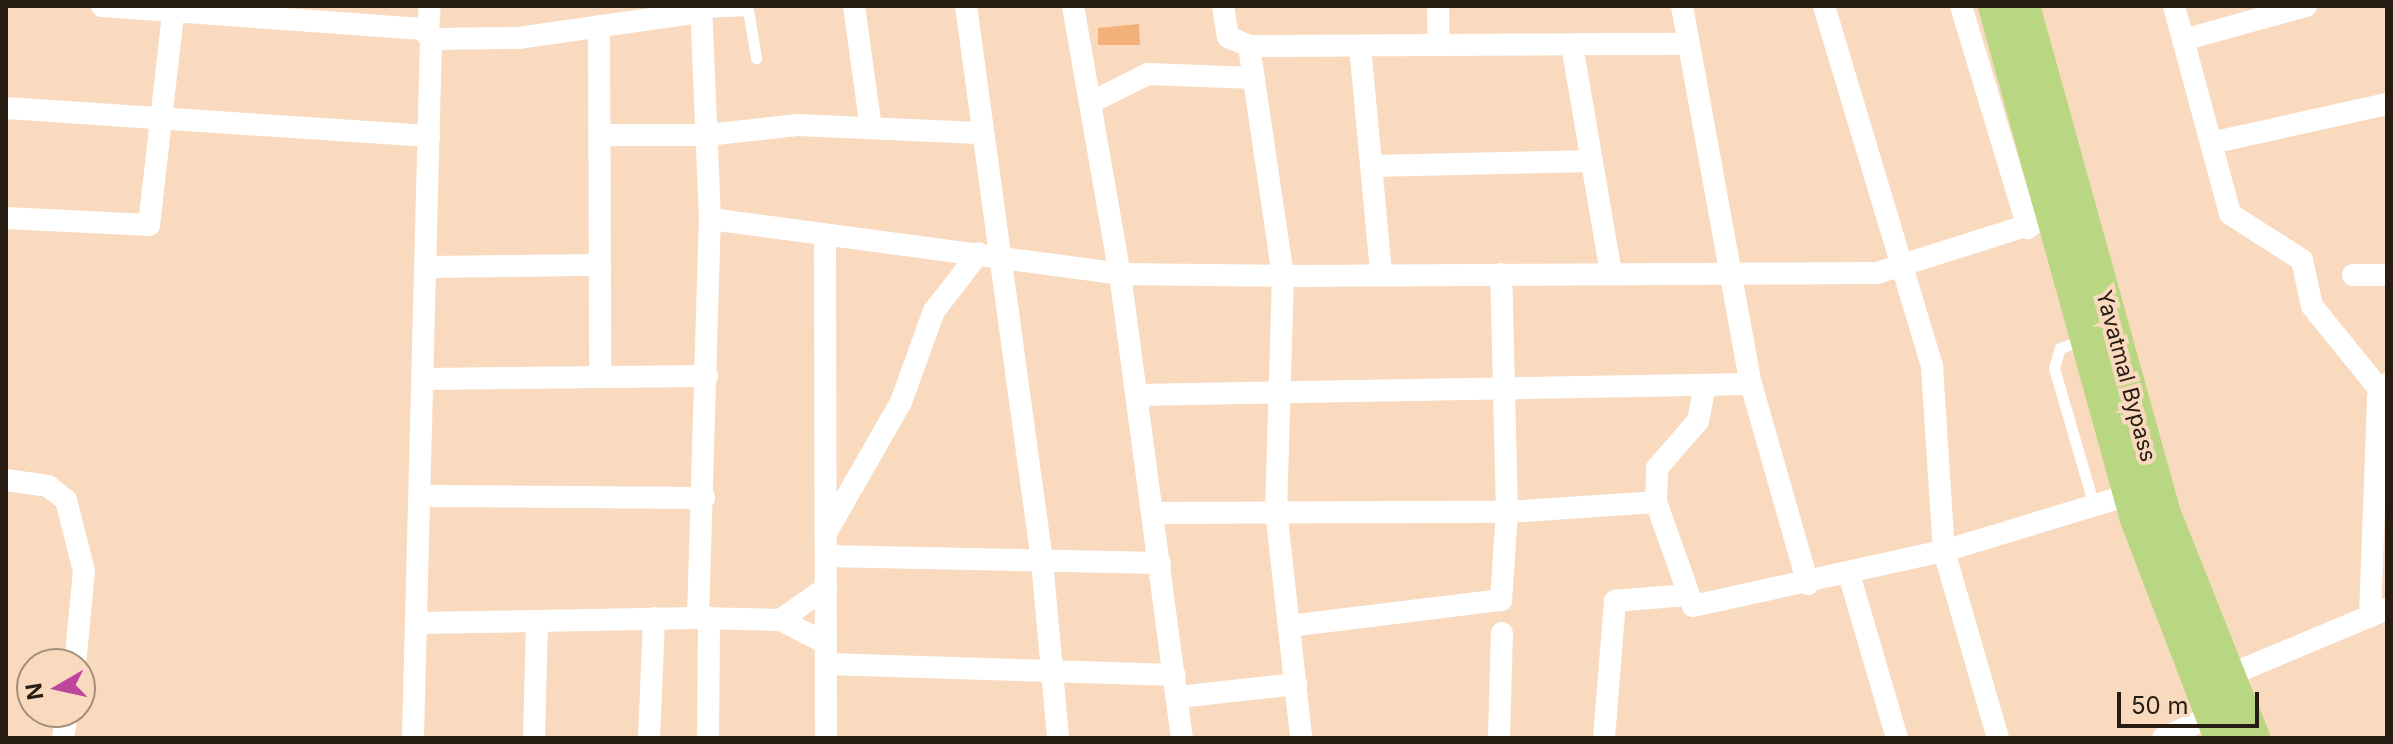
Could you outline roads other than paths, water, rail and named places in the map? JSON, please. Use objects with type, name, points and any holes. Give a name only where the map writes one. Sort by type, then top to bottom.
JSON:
[{"type":"main road","name":"Yavatmal Bypass","points":[[1996,6],[2132,494],[2217,727]]},
{"type":"main road","name":"Yavatmal Bypass","points":[[2022,6],[2054,218],[2225,677],[2252,738]]},
{"type":"street","points":[[102,6],[174,9],[429,36],[599,26],[701,9],[710,219],[704,498],[708,738]]},
{"type":"street","points":[[413,738],[430,6]]},
{"type":"street","points":[[854,6],[871,128]]},
{"type":"street","points":[[966,6],[988,255],[1042,561],[1058,738]]},
{"type":"street","points":[[1073,6],[1120,274],[1182,738]]},
{"type":"street","points":[[1223,6],[1228,37],[1249,46],[1688,44]]},
{"type":"street","points":[[1438,6],[1439,45]]},
{"type":"street","points":[[1682,6],[1751,384],[1808,584]]},
{"type":"street","points":[[1824,6],[1932,367],[1944,551],[1998,738]]},
{"type":"street","points":[[710,219],[1120,274],[1283,276],[1903,269],[2054,218],[1961,6]]},
{"type":"street","points":[[2174,6],[2230,214],[2302,260],[2312,306],[2384,387],[2379,613],[2225,677]]},
{"type":"street","points":[[2183,40],[2306,6]]},
{"type":"street","points":[[6,218],[149,225],[174,9]]},
{"type":"street","points":[[599,26],[600,377]]},
{"type":"street","points":[[1572,45],[1611,273]]},
{"type":"street","points":[[1249,46],[1283,276],[1276,510],[1301,738]]},
{"type":"street","points":[[1360,46],[1381,273]]},
{"type":"street","points":[[1090,103],[1148,74],[1254,78]]},
{"type":"street","points":[[2211,143],[2387,104]]},
{"type":"street","points":[[6,108],[429,136]]},
{"type":"street","points":[[600,135],[707,135],[774,125],[979,133]]},
{"type":"street","points":[[1372,166],[1592,161]]},
{"type":"street","points":[[825,235],[826,738]]},
{"type":"street","points":[[826,545],[901,402],[934,311],[988,255]]},
{"type":"street","points":[[426,267],[600,265]]},
{"type":"street","points":[[1289,626],[1495,603],[1504,593],[1507,512],[1501,388],[1501,274]]},
{"type":"street","points":[[2353,275],[2387,275]]},
{"type":"street","points":[[423,379],[707,376]]},
{"type":"street","points":[[1137,395],[1280,390],[1751,384]]},
{"type":"street","points":[[1705,386],[1698,421],[1657,468],[1656,502],[1686,595],[1700,606],[1944,551],[2132,494]]},
{"type":"street","points":[[6,480],[48,486],[66,500],[84,571],[77,648]]},
{"type":"street","points":[[421,496],[704,498]]},
{"type":"street","points":[[1153,513],[1276,510],[1507,512],[1656,502]]},
{"type":"street","points":[[826,545],[1042,561],[1160,563]]},
{"type":"street","points":[[1849,574],[1897,738]]},
{"type":"street","points":[[780,620],[826,588]]},
{"type":"street","points":[[1604,738],[1615,601],[1686,595]]},
{"type":"street","points":[[418,623],[654,618],[780,620],[826,653],[1052,672],[1175,675]]},
{"type":"street","points":[[649,738],[654,618]]},
{"type":"street","points":[[534,738],[537,621]]},
{"type":"street","points":[[1499,738],[1502,633]]},
{"type":"street","points":[[1178,697],[1296,684]]},
{"type":"street","points":[[2163,738],[2217,727]]},
{"type":"lane","points":[[701,9],[748,10],[756,58]]},
{"type":"lane","points":[[2087,339],[2060,348],[2054,368],[2094,506]]}]
